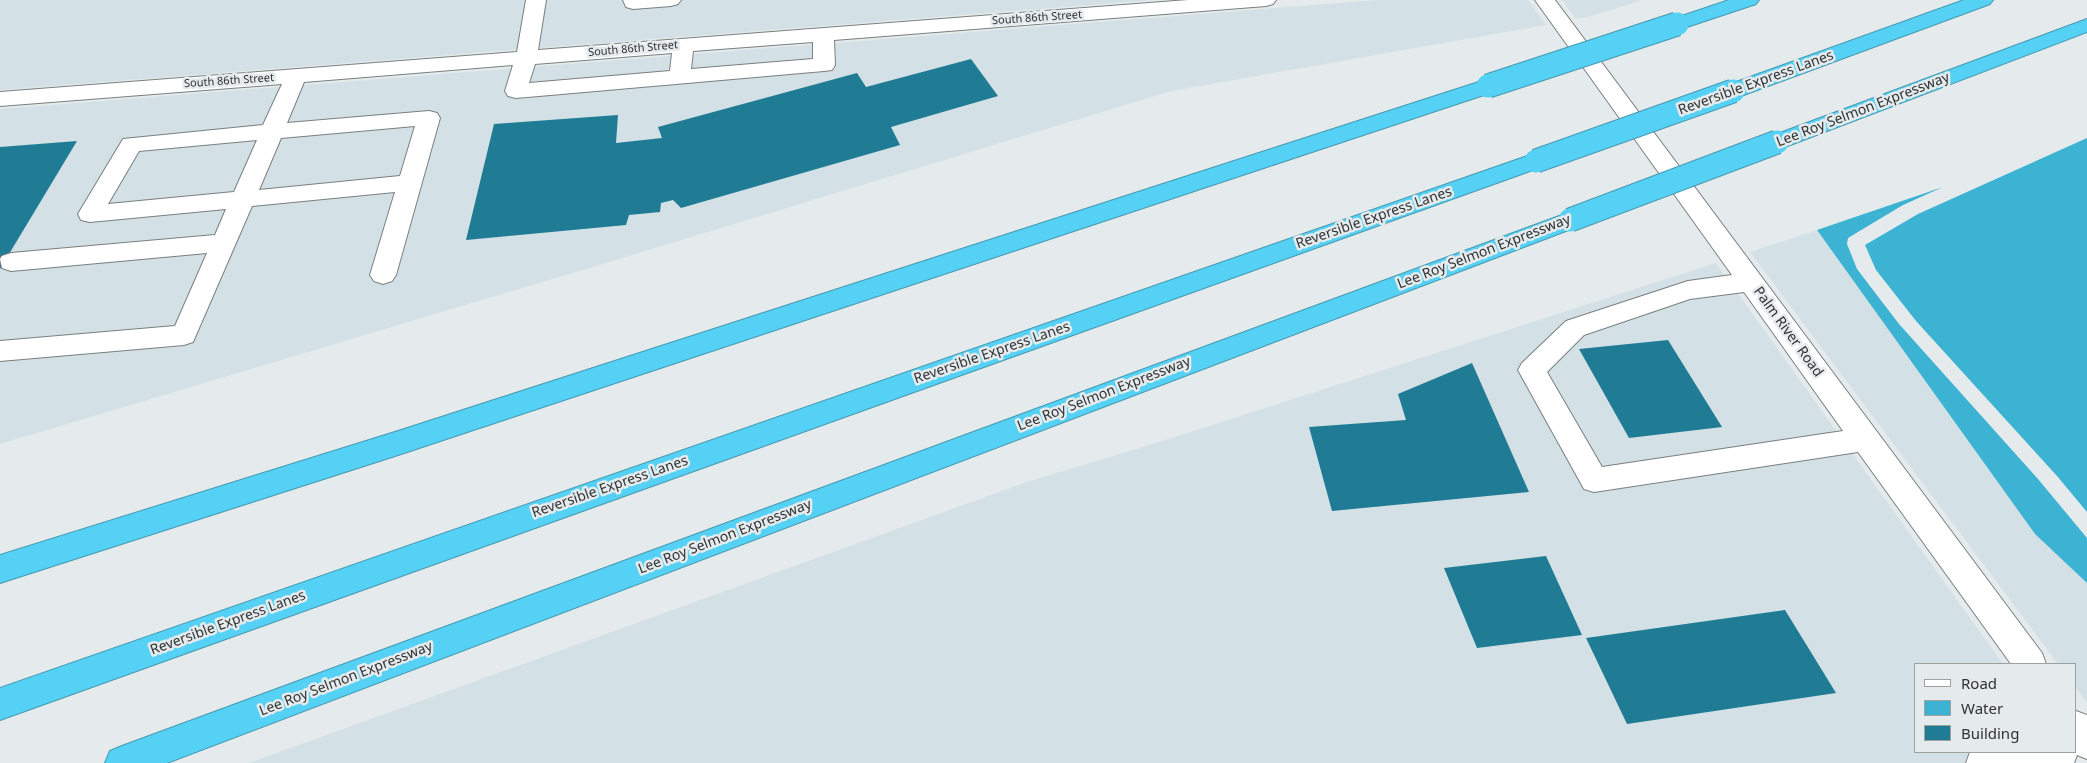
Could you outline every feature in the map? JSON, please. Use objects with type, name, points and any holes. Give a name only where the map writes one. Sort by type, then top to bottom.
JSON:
[{"type":"highway","points":[[0,569],[414,438],[1749,0]]},
{"type":"highway","name":"Reversible Express Lanes","points":[[0,704],[1536,161],[1983,0]]},
{"type":"highway","name":"Lee Roy Selmon Expressway","points":[[122,763],[2087,25]]},
{"type":"street","points":[[536,0],[526,59],[516,91],[824,65],[823,35]]},
{"type":"street","points":[[633,0],[632,3],[671,0]]},
{"type":"street","name":"South 86th Street","points":[[0,99],[823,35],[1002,10],[1266,0]]},
{"type":"street","name":"Palm River Road","points":[[1545,0],[2029,663]]},
{"type":"street","points":[[680,77],[682,45]]},
{"type":"street","points":[[0,351],[184,335],[296,76]]},
{"type":"street","points":[[383,276],[429,118],[131,144],[90,214],[410,182]]},
{"type":"street","points":[[11,262],[224,242]]},
{"type":"street","points":[[1751,282],[1688,290],[1575,328],[1532,370],[1594,480],[1866,439]]},
{"type":"street","points":[[2077,727],[2087,742]]},
{"type":"street","points":[[1983,763],[2054,753]]},
{"type":"shaded area","points":[[0,0],[1154,0],[0,90]]},
{"type":"shaded area","points":[[1377,0],[1528,0],[1546,25],[1171,91],[606,263],[0,444],[0,109]]},
{"type":"shaded area","points":[[1562,0],[1642,0],[1592,16],[1576,19]]},
{"type":"shaded area","points":[[1817,230],[2035,534],[2087,583],[2087,703],[2077,689],[2077,663],[2057,663],[1750,252]]},
{"type":"shaded area","points":[[1716,263],[2002,663],[1914,663],[1914,753],[2066,753],[2073,763],[249,763],[1027,482],[1172,438]]},
{"type":"water","points":[[2087,138],[2087,512],[2057,476],[1916,321],[1876,270],[1865,245],[1918,214]]},
{"type":"water","points":[[1943,187],[1903,205],[1848,238],[1847,244],[1857,269],[1899,324],[2038,479],[2087,538],[2087,583],[2035,534],[1817,230]]},
{"type":"building","points":[[971,59],[998,96],[891,127],[900,145],[681,208],[673,200],[661,203],[660,212],[629,215],[626,225],[466,240],[494,124],[618,115],[616,143],[662,138],[658,127],[857,73],[866,87]]},
{"type":"building","points":[[77,141],[0,269],[0,147]]},
{"type":"building","points":[[1668,340],[1722,427],[1629,438],[1579,349]]},
{"type":"building","points":[[1472,363],[1529,492],[1332,511],[1309,427],[1406,420],[1398,394]]},
{"type":"building","points":[[1546,556],[1582,635],[1477,648],[1444,568]]},
{"type":"building","points":[[1785,610],[1836,693],[1627,724],[1586,638]]}]
